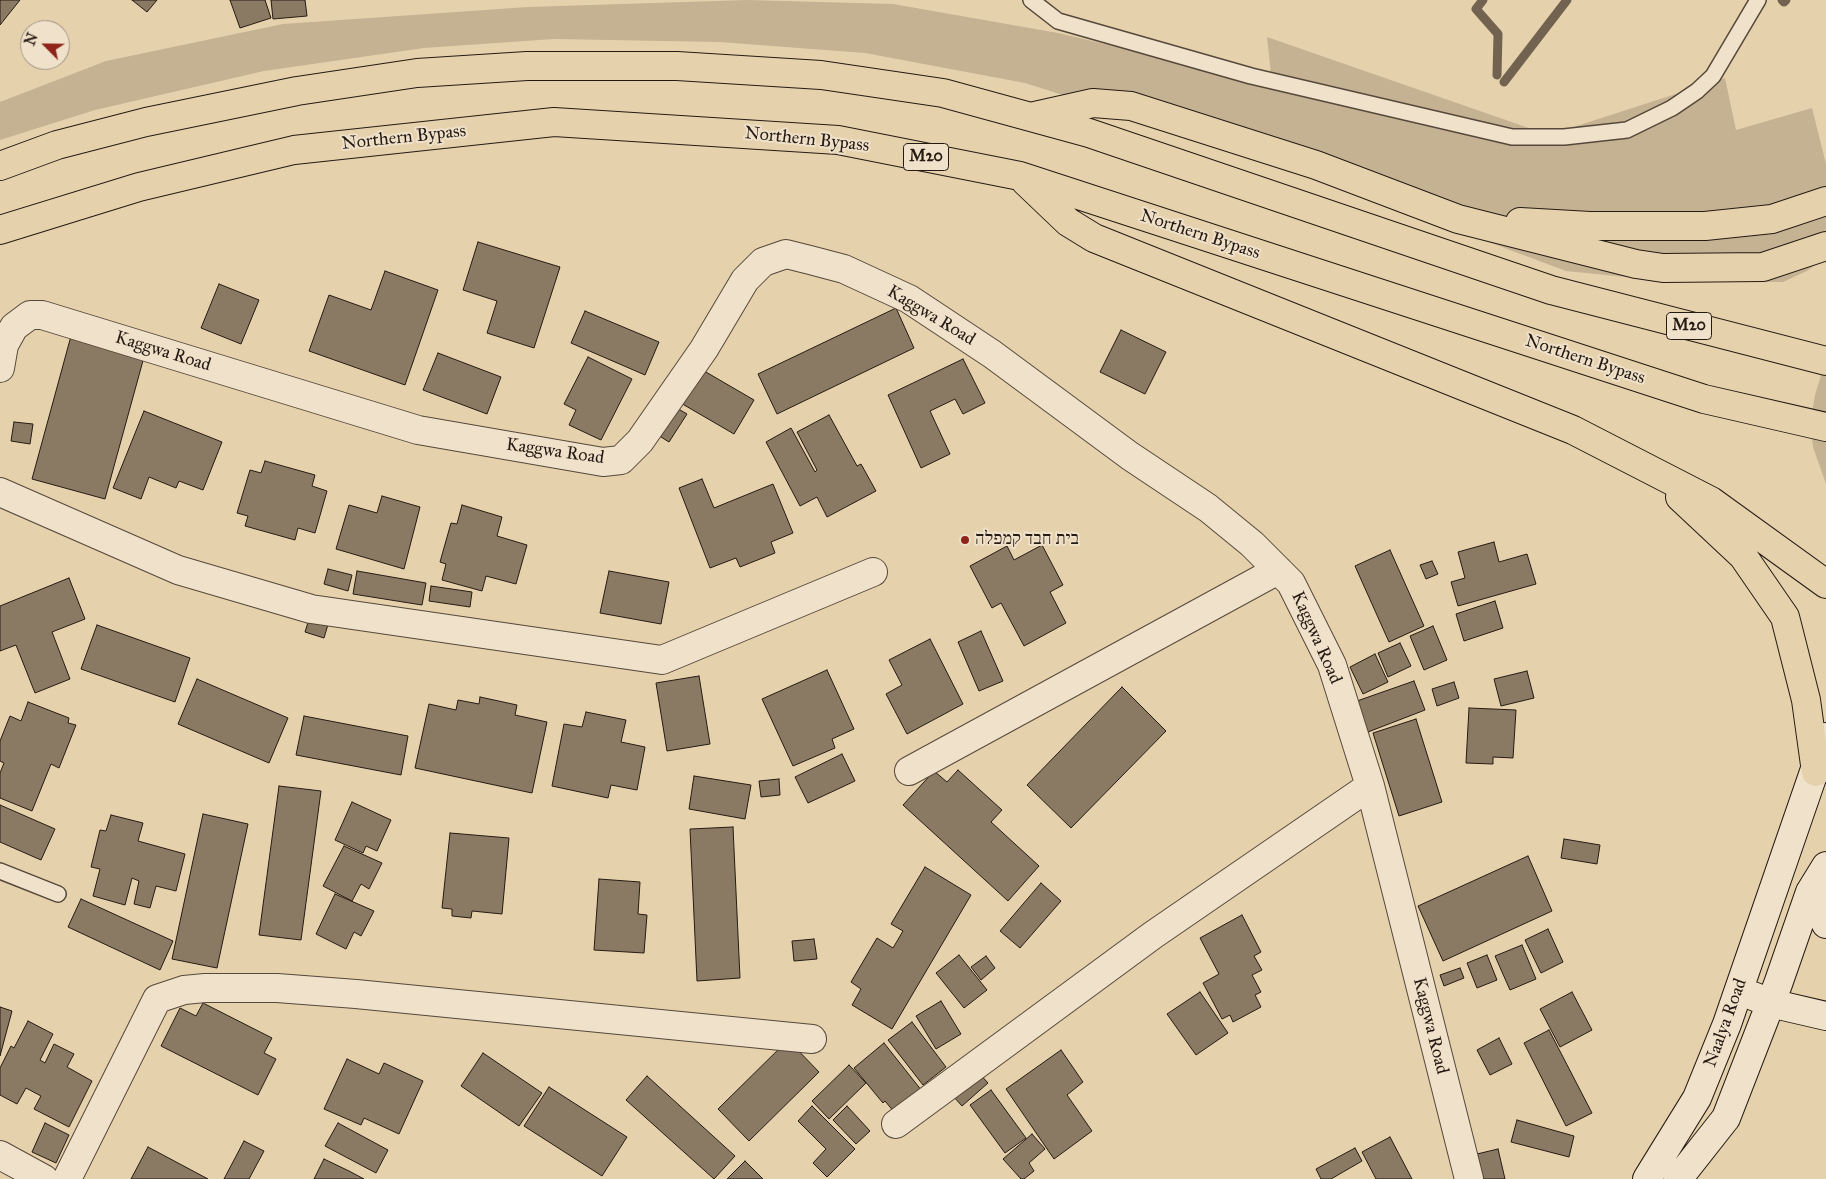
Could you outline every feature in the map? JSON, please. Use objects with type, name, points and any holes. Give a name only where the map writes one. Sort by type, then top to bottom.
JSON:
[{"type":"highway","name":"M20","points":[[0,166],[57,145],[146,122],[297,92],[417,73],[527,66],[677,66],[821,75],[943,93],[1090,133],[1551,290],[1826,361]]},
{"type":"highway","points":[[1031,117],[1093,103],[1131,106],[1316,165],[1458,219],[1636,264],[1663,268],[1763,267],[1826,246]]},
{"type":"highway","name":"Northern Bypass","points":[[0,230],[139,186],[294,150],[554,122],[838,140],[1020,176],[1704,399],[1826,427]]},
{"type":"highway","points":[[1020,176],[1068,222],[1094,238],[1573,430],[1711,501],[1826,584]]},
{"type":"highway","points":[[1458,219],[1590,226],[1705,226],[1772,219],[1826,201]]},
{"type":"highway","points":[[1654,472],[1743,556],[1785,617],[1806,700],[1816,772]]},
{"type":"street","name":"Kaggwa Road","points":[[0,368],[4,345],[14,326],[30,315],[42,315],[418,430],[603,462],[621,460],[640,441],[704,349],[745,280],[763,262],[786,254],[844,269],[909,299],[992,354],[1130,456],[1208,508],[1252,544],[1291,583],[1332,665],[1370,786],[1469,1179]]},
{"type":"street","points":[[0,492],[178,570],[311,609],[662,660],[873,572]]},
{"type":"street","points":[[909,771],[1278,570]]},
{"type":"street","name":"Naalya Road","points":[[1648,1179],[1697,1098],[1727,1024],[1816,772],[1826,737]]},
{"type":"street","points":[[896,1124],[1153,935],[1370,786]]},
{"type":"street","points":[[1678,1179],[1726,1118],[1810,892],[1826,866]]},
{"type":"street","points":[[1810,892],[1826,924]]},
{"type":"street","points":[[67,1179],[157,999],[184,990],[204,988],[277,988],[356,994],[812,1038]]},
{"type":"street","points":[[1738,990],[1770,1003],[1826,1016]]},
{"type":"street","points":[[0,1156],[44,1179]]},
{"type":"lane","points":[[1031,0],[1058,22],[1251,76],[1512,137],[1564,137],[1627,130],[1672,108],[1697,91],[1713,76],[1758,0]]},
{"type":"lane","points":[[0,872],[58,894]]},
{"type":"shaded area","points":[[747,0],[893,4],[1058,33],[1272,83],[1267,37],[1549,135],[1725,78],[1736,130],[1812,108],[1826,164],[1826,257],[1807,271],[1783,282],[1677,282],[1566,271],[1275,162],[1025,83],[865,53],[719,42],[554,39],[424,48],[264,71],[95,110],[0,140],[0,102],[106,61],[283,24],[528,7]]},
{"type":"shaded area","points":[[1826,359],[1826,484],[1813,447],[1810,424],[1815,395]]},
{"type":"building","points":[[0,0],[20,0],[0,25]]},
{"type":"building","points":[[132,0],[157,0],[147,12]]},
{"type":"building","points":[[230,0],[265,0],[271,18],[240,28]]},
{"type":"building","points":[[271,0],[305,0],[307,16],[273,19]]},
{"type":"building","points":[[478,242],[560,267],[534,348],[487,333],[497,301],[463,290]]},
{"type":"building","points":[[385,271],[438,290],[405,385],[309,351],[329,295],[371,310]]},
{"type":"building","points":[[219,284],[259,300],[241,344],[201,328]]},
{"type":"building","points":[[896,308],[914,348],[777,414],[758,374]]},
{"type":"building","points":[[585,311],[659,342],[645,375],[571,343]]},
{"type":"building","points":[[1121,330],[1166,352],[1145,394],[1100,372]]},
{"type":"building","points":[[71,336],[144,357],[105,499],[32,479]]},
{"type":"building","points":[[438,353],[501,377],[487,414],[423,390]]},
{"type":"building","points":[[588,357],[632,379],[601,440],[569,425],[576,410],[564,404]]},
{"type":"building","points":[[963,359],[985,403],[963,414],[955,399],[930,411],[950,454],[921,468],[888,395]]},
{"type":"building","points":[[699,368],[754,400],[734,434],[679,402]]},
{"type":"building","points":[[670,404],[687,414],[669,442],[653,432]]},
{"type":"building","points":[[144,411],[222,442],[203,490],[179,481],[176,488],[149,477],[141,499],[113,488]]},
{"type":"building","points":[[829,415],[857,466],[861,464],[876,491],[827,517],[817,497],[800,506],[766,442],[791,428],[815,472],[817,470],[797,432]]},
{"type":"building","points":[[14,422],[33,424],[30,444],[11,441]]},
{"type":"building","points":[[265,461],[315,475],[312,486],[327,491],[315,533],[298,528],[295,540],[245,526],[248,516],[237,513],[250,470],[261,473]]},
{"type":"building","points":[[702,479],[714,508],[773,484],[793,533],[771,542],[775,553],[740,567],[736,558],[710,568],[679,488]]},
{"type":"building","points":[[382,496],[420,507],[404,569],[336,549],[349,505],[377,513]]},
{"type":"building","points":[[462,505],[502,517],[497,536],[527,545],[516,584],[486,576],[482,591],[442,580],[446,564],[440,562],[451,523],[457,524]]},
{"type":"building","points":[[1494,542],[1499,562],[1527,554],[1536,584],[1458,606],[1451,582],[1465,578],[1458,552]]},
{"type":"building","points":[[1042,545],[1063,585],[1050,592],[1066,623],[1024,646],[1001,603],[992,608],[970,566],[1007,546],[1014,560]]},
{"type":"building","points":[[1390,550],[1424,626],[1389,642],[1355,566]]},
{"type":"building","points":[[1432,561],[1438,574],[1426,579],[1420,565]]},
{"type":"building","points":[[328,569],[352,575],[348,591],[324,584]]},
{"type":"building","points":[[357,571],[426,583],[422,605],[353,594]]},
{"type":"building","points":[[609,571],[669,582],[661,624],[600,613]]},
{"type":"building","points":[[69,578],[85,619],[52,632],[70,679],[35,693],[16,645],[0,651],[0,606]]},
{"type":"building","points":[[431,586],[472,592],[470,607],[429,601]]},
{"type":"building","points":[[1495,601],[1503,628],[1464,641],[1456,614]]},
{"type":"building","points":[[310,616],[329,621],[324,638],[305,632]]},
{"type":"building","points":[[97,625],[190,658],[175,702],[81,669]]},
{"type":"building","points":[[1433,626],[1447,660],[1424,670],[1410,636]]},
{"type":"building","points":[[981,631],[1003,681],[979,691],[958,642]]},
{"type":"building","points":[[930,639],[963,704],[907,734],[886,694],[902,685],[889,660]]},
{"type":"building","points":[[1400,643],[1411,666],[1388,677],[1378,653]]},
{"type":"building","points":[[1375,654],[1388,682],[1363,694],[1350,667]]},
{"type":"building","points":[[827,670],[854,729],[832,739],[835,748],[793,766],[762,699]]},
{"type":"building","points":[[1527,671],[1534,698],[1501,706],[1494,679]]},
{"type":"building","points":[[699,676],[710,744],[667,751],[656,683]]},
{"type":"building","points":[[197,679],[288,718],[269,763],[178,724]]},
{"type":"building","points":[[1414,681],[1425,710],[1368,732],[1357,701]]},
{"type":"building","points":[[1454,682],[1459,698],[1437,706],[1432,689]]},
{"type":"building","points":[[1122,687],[1166,731],[1071,828],[1027,785]]},
{"type":"building","points":[[480,697],[517,705],[515,715],[547,722],[532,793],[415,768],[429,704],[456,710],[458,700],[479,704]]},
{"type":"building","points":[[28,702],[69,718],[68,723],[76,725],[59,768],[51,764],[32,811],[0,798],[0,773],[4,763],[0,761],[0,741],[10,716],[21,721]]},
{"type":"building","points":[[1469,708],[1516,710],[1513,758],[1493,757],[1493,764],[1466,763]]},
{"type":"building","points":[[586,712],[626,720],[621,742],[645,747],[637,790],[611,785],[608,798],[552,786],[564,724],[582,727]]},
{"type":"building","points":[[304,716],[408,736],[401,775],[296,755]]},
{"type":"building","points":[[1416,719],[1442,802],[1399,816],[1373,733]]},
{"type":"building","points":[[842,754],[855,781],[808,803],[795,777]]},
{"type":"building","points":[[958,770],[1002,810],[991,822],[1039,866],[1008,901],[903,805],[934,771],[947,782]]},
{"type":"building","points":[[694,776],[751,785],[745,819],[689,809]]},
{"type":"building","points":[[779,779],[780,795],[761,797],[759,781]]},
{"type":"building","points":[[279,786],[321,791],[301,940],[259,935]]},
{"type":"building","points":[[352,802],[391,820],[377,851],[366,846],[363,853],[335,840]]},
{"type":"building","points":[[0,805],[55,829],[41,860],[0,842]]},
{"type":"building","points":[[203,814],[248,824],[217,968],[172,959]]},
{"type":"building","points":[[111,815],[143,823],[138,841],[185,854],[176,891],[156,886],[150,908],[134,904],[139,881],[132,878],[125,905],[93,896],[100,869],[91,867],[100,830],[106,831]]},
{"type":"building","points":[[733,827],[740,978],[697,981],[690,829]]},
{"type":"building","points":[[450,833],[509,838],[502,914],[472,911],[471,918],[452,916],[452,909],[442,908]]},
{"type":"building","points":[[1564,839],[1600,845],[1597,864],[1561,858]]},
{"type":"building","points":[[344,846],[382,863],[369,889],[361,884],[352,901],[323,886]]},
{"type":"building","points":[[1528,856],[1552,911],[1443,961],[1418,906]]},
{"type":"building","points":[[925,867],[971,895],[892,1029],[852,1005],[861,989],[851,982],[877,938],[893,948],[903,931],[891,924]]},
{"type":"building","points":[[599,879],[640,882],[638,914],[647,915],[644,953],[594,950]]},
{"type":"building","points":[[1041,883],[1061,901],[1020,948],[1000,931]]},
{"type":"building","points":[[335,894],[374,911],[361,936],[354,932],[346,949],[316,934]]},
{"type":"building","points":[[81,899],[173,941],[160,970],[68,927]]},
{"type":"building","points":[[1242,915],[1261,952],[1254,956],[1262,970],[1252,975],[1261,992],[1255,995],[1261,1007],[1233,1022],[1230,1015],[1222,1019],[1203,983],[1219,974],[1200,938]]},
{"type":"building","points":[[1548,929],[1563,962],[1541,973],[1525,940]]},
{"type":"building","points":[[814,939],[817,959],[794,961],[792,941]]},
{"type":"building","points":[[1522,945],[1536,979],[1510,990],[1495,956]]},
{"type":"building","points":[[959,955],[987,990],[964,1008],[936,973]]},
{"type":"building","points":[[1487,955],[1497,980],[1477,988],[1467,963]]},
{"type":"building","points":[[986,956],[995,968],[981,980],[971,967]]},
{"type":"building","points":[[1460,968],[1464,978],[1444,986],[1440,975]]},
{"type":"building","points":[[1200,992],[1228,1033],[1196,1055],[1167,1014]]},
{"type":"building","points":[[1572,992],[1592,1030],[1560,1047],[1540,1009]]},
{"type":"building","points":[[941,1001],[961,1034],[936,1049],[916,1016]]},
{"type":"building","points":[[203,1003],[272,1038],[264,1053],[276,1059],[258,1095],[161,1046],[180,1008],[196,1016]]},
{"type":"building","points":[[0,1007],[12,1011],[0,1056]]},
{"type":"building","points":[[28,1021],[53,1034],[40,1060],[45,1063],[54,1044],[74,1054],[67,1067],[92,1081],[69,1127],[34,1109],[41,1096],[26,1088],[17,1104],[0,1095],[0,1068],[11,1046],[14,1048]]},
{"type":"building","points":[[912,1022],[946,1067],[923,1085],[888,1040]]},
{"type":"building","points":[[1549,1030],[1592,1113],[1566,1126],[1524,1043]]},
{"type":"building","points":[[1499,1038],[1512,1064],[1490,1075],[1477,1050]]},
{"type":"building","points":[[788,1040],[819,1072],[749,1141],[718,1109]]},
{"type":"building","points":[[884,1043],[922,1091],[895,1113],[885,1101],[883,1103],[854,1068]]},
{"type":"building","points":[[1061,1050],[1083,1082],[1067,1095],[1092,1131],[1054,1159],[1006,1089]]},
{"type":"building","points":[[483,1053],[542,1093],[519,1126],[461,1086]]},
{"type":"building","points":[[347,1059],[379,1074],[384,1063],[423,1081],[399,1134],[364,1118],[361,1125],[324,1109]]},
{"type":"building","points":[[849,1065],[866,1083],[829,1119],[812,1101]]},
{"type":"building","points":[[979,1073],[988,1083],[962,1106],[953,1096]]},
{"type":"building","points":[[647,1076],[735,1156],[714,1179],[626,1100]]},
{"type":"building","points":[[549,1087],[627,1137],[602,1176],[524,1126]]},
{"type":"building","points":[[991,1090],[1026,1138],[1005,1153],[970,1105]]},
{"type":"building","points":[[812,1106],[855,1149],[827,1177],[813,1163],[826,1149],[798,1121]]},
{"type":"building","points":[[847,1106],[870,1131],[856,1144],[833,1120]]},
{"type":"building","points":[[1517,1120],[1574,1136],[1569,1157],[1511,1142]]},
{"type":"building","points":[[45,1123],[69,1135],[56,1163],[32,1152]]},
{"type":"building","points":[[338,1123],[388,1150],[376,1173],[325,1146]]},
{"type":"building","points":[[1032,1134],[1045,1149],[1029,1163],[1034,1171],[1024,1179],[1021,1179],[1003,1159]]},
{"type":"building","points":[[1390,1137],[1412,1179],[1376,1179],[1362,1152]]},
{"type":"building","points":[[244,1141],[264,1151],[249,1179],[224,1179]]},
{"type":"building","points":[[148,1147],[208,1179],[131,1179]]},
{"type":"building","points":[[1355,1148],[1362,1161],[1331,1179],[1321,1179],[1316,1169]]},
{"type":"building","points":[[1498,1149],[1505,1179],[1483,1179],[1477,1154]]},
{"type":"building","points":[[324,1159],[349,1171],[364,1179],[314,1179]]},
{"type":"building","points":[[745,1161],[763,1179],[727,1179]]},
{"type":"waterway","points":[[1483,0],[1476,9],[1498,34],[1497,75]]},
{"type":"waterway","points":[[1504,82],[1567,0]]},
{"type":"waterway","points":[[1782,0],[1784,2],[1786,0]]},
{"type":"place","name":"בית חבד קמפלה","points":[[965,540]]}]
